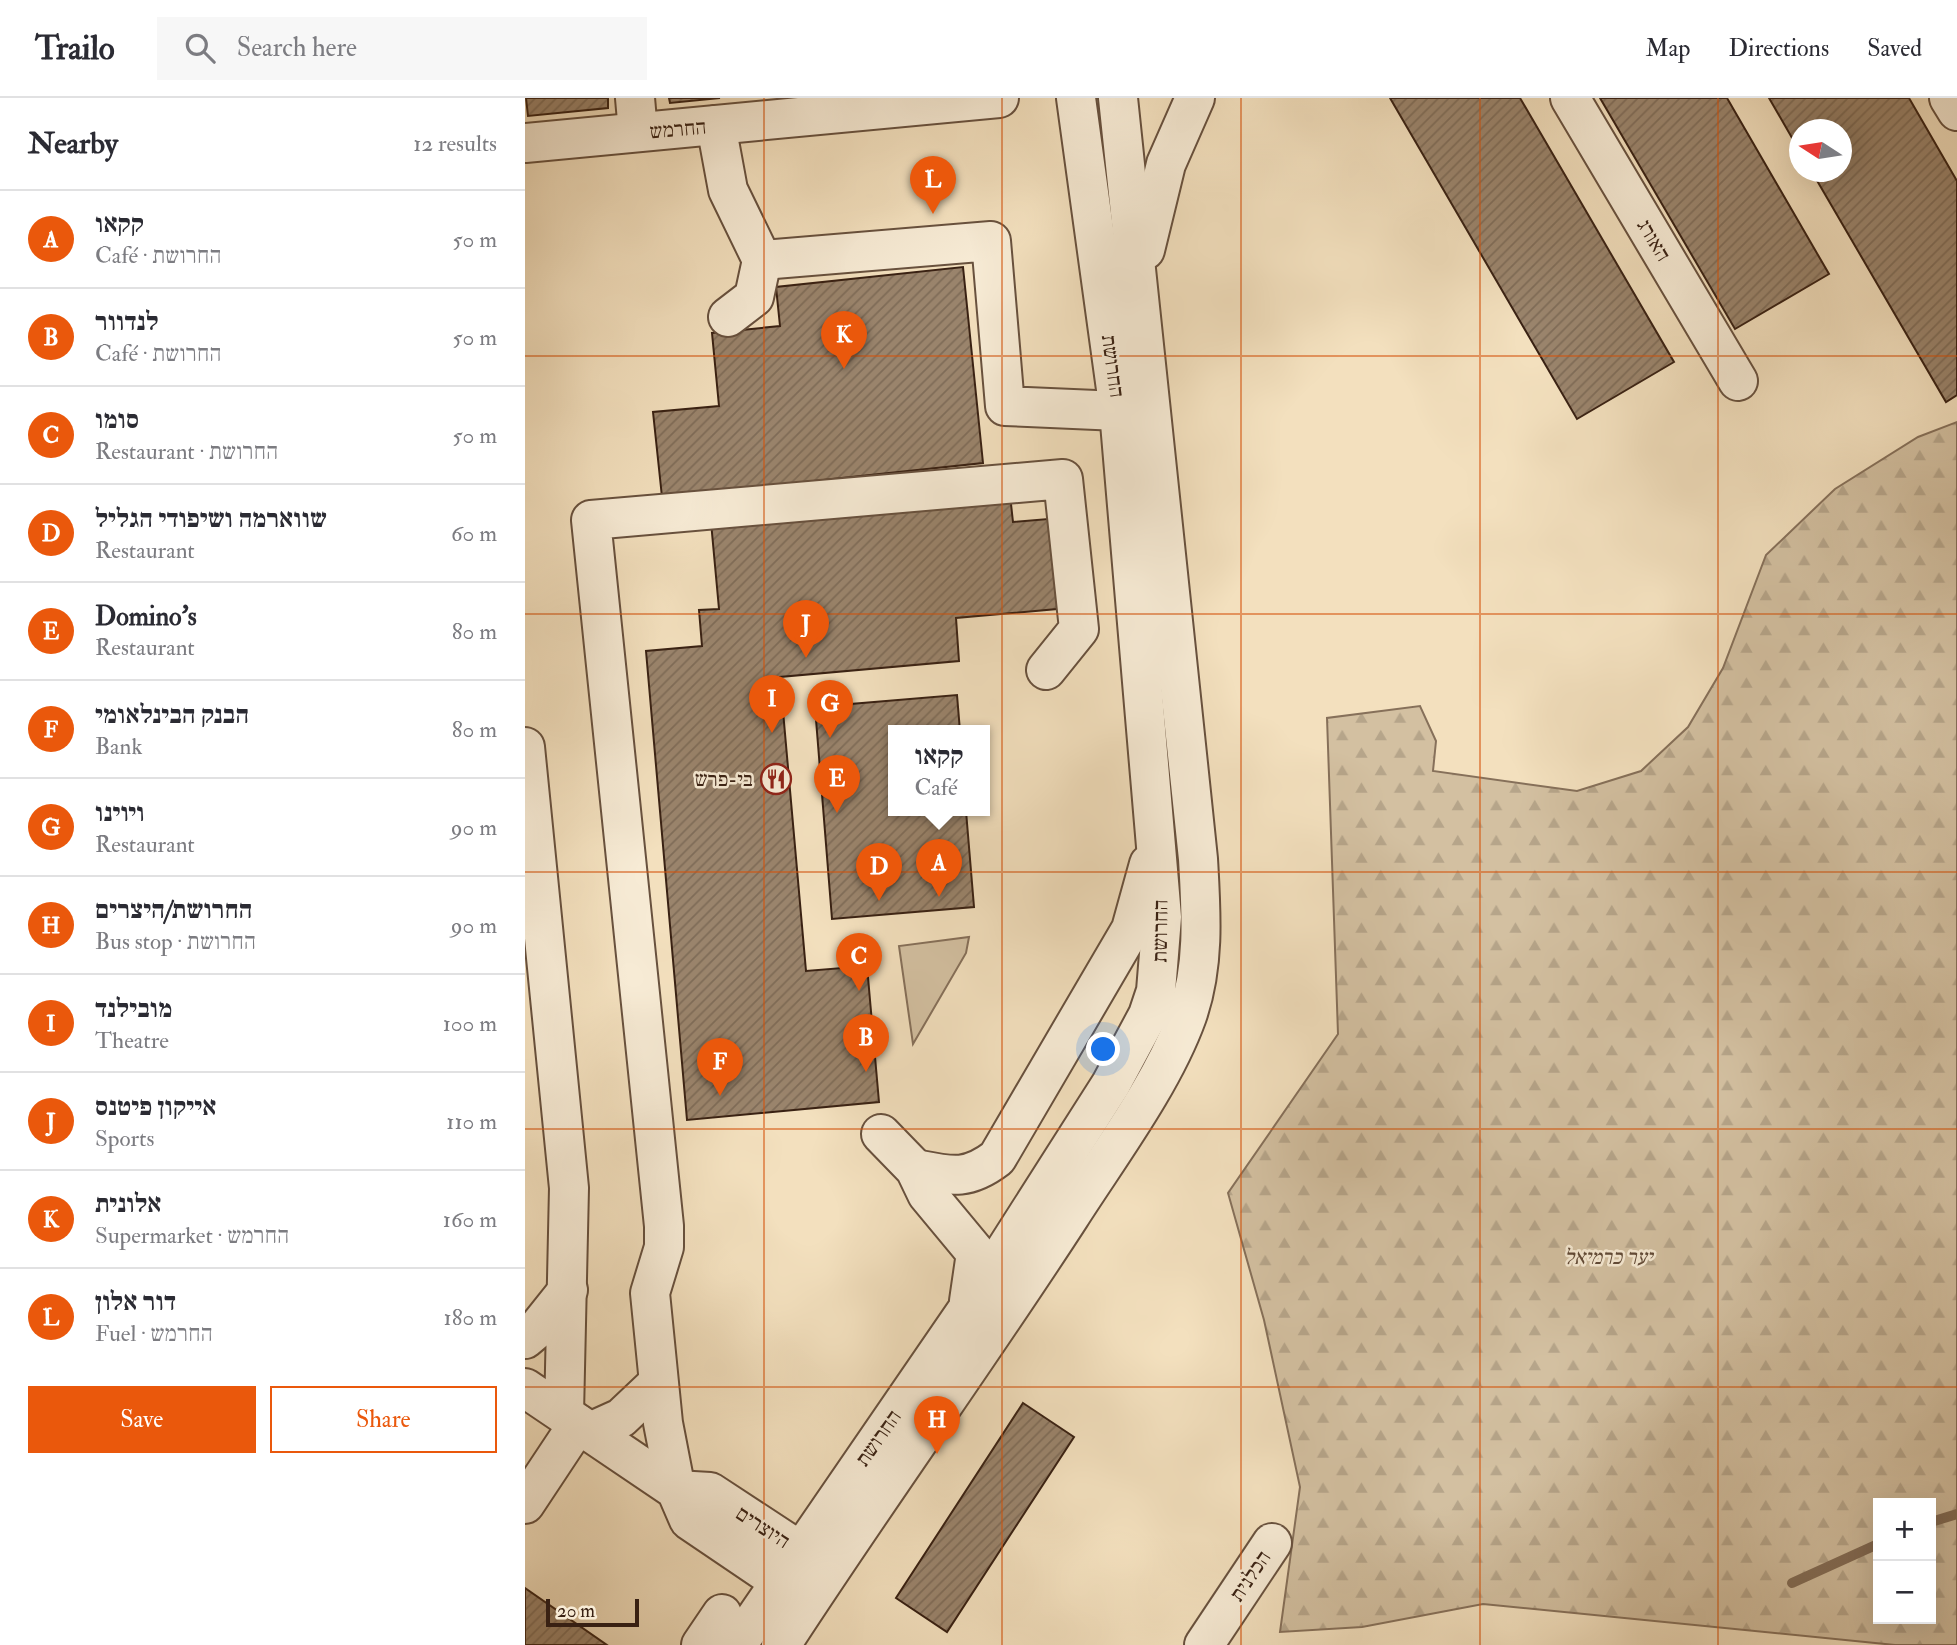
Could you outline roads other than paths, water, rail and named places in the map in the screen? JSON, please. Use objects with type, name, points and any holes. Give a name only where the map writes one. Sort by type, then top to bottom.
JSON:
[{"type":"street","name":"החרמש","points":[[525,143],[636,115],[716,125],[905,103],[999,98]]},
{"type":"street","name":"החרושת","points":[[720,1635],[790,1566],[967,1310],[1111,1084],[1148,1015],[1160,964],[1162,917],[1119,411],[1076,98]]},
{"type":"street","name":"החרושת","points":[[781,1645],[999,1325],[1133,1118],[1176,1041],[1194,989],[1202,932],[1198,859],[1118,98]]},
{"type":"street","points":[[1139,283],[1153,209],[1167,164],[1195,98]]},
{"type":"street","name":"האורג","points":[[1570,98],[1738,382]]},
{"type":"street","points":[[1949,98],[1957,111]]},
{"type":"street","points":[[716,125],[728,190],[762,261],[754,297],[728,317]]},
{"type":"street","points":[[762,261],[991,242],[1005,406],[1119,411]]},
{"type":"street","points":[[676,1490],[659,1383],[650,1293],[664,1247],[664,1226],[591,520],[1063,479],[1079,629],[1046,670]]},
{"type":"street","points":[[525,747],[569,1188],[568,1290],[577,1423],[525,1504]]},
{"type":"street","points":[[915,1168],[943,1174],[973,1174],[997,1158],[1131,929],[1156,838]]},
{"type":"street","points":[[881,1134],[915,1168],[927,1194],[976,1253],[967,1310]]},
{"type":"street","points":[[525,1339],[537,1329],[568,1290]]},
{"type":"street","points":[[577,1423],[621,1418],[659,1383]]},
{"type":"street","points":[[525,1388],[676,1490]]},
{"type":"street","name":"היוצרים","points":[[676,1490],[689,1520],[790,1566],[819,1586]]},
{"type":"street","name":"הכלנית","points":[[1204,1645],[1272,1543]]},
{"type":"waterway","points":[[1936,1520],[1957,1514]]},
{"type":"waterway","points":[[1792,1583],[1873,1546]]},
{"type":"place","name":"דור אלון","points":[[933,214]]},
{"type":"place","name":"אלונית","points":[[844,369]]},
{"type":"place","name":"אייקון פיטנס","points":[[806,658]]},
{"type":"place","name":"מובילנד","points":[[772,733]]},
{"type":"place","name":"ויוינו","points":[[830,738]]},
{"type":"place","name":"בי-פרש","points":[[776,779]]},
{"type":"place","name":"Domino's","points":[[837,813]]},
{"type":"place","name":"קקאו","points":[[939,897]]},
{"type":"place","name":"שווארמה ושיפודי הגליל","points":[[879,901]]},
{"type":"place","name":"סומו","points":[[859,991]]},
{"type":"place","name":"לנדוור","points":[[866,1072]]},
{"type":"place","name":"הבנק הבינלאומי","points":[[720,1096]]},
{"type":"place","name":"החרושת/היצרים","points":[[937,1454]]},
{"type":"park label","name":"יער כרמיאל","points":[[1608,1257]]}]
